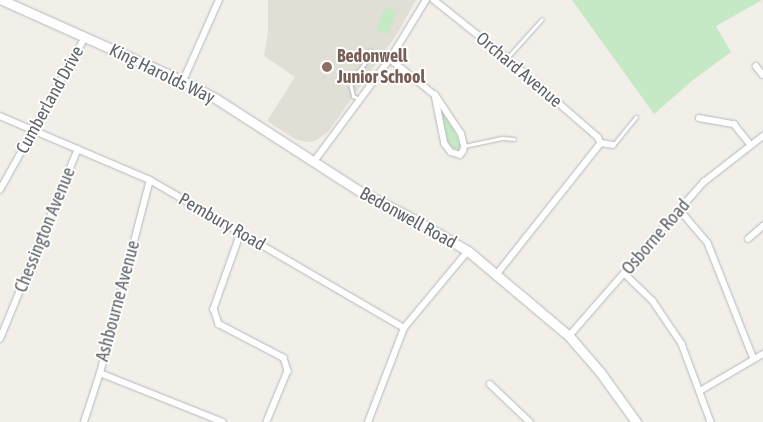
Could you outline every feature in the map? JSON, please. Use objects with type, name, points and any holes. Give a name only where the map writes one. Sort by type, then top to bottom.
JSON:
[{"type":"street","name":"King Harolds Way","points":[[2,0],[182,81],[215,98],[313,163]]},
{"type":"street","points":[[182,81],[218,0]]},
{"type":"street","points":[[313,163],[390,59],[426,0]]},
{"type":"street","name":"Orchard Avenue","points":[[434,0],[507,58],[598,137],[601,143]]},
{"type":"street","name":"Cumberland Drive","points":[[0,190],[85,37]]},
{"type":"street","points":[[390,59],[416,78],[434,95],[456,126],[464,146],[464,152],[460,155],[451,152],[445,144],[434,95]]},
{"type":"street","points":[[756,66],[763,75]]},
{"type":"street","name":"Pembury Road","points":[[0,116],[150,180],[404,328]]},
{"type":"street","points":[[699,118],[734,124],[750,145]]},
{"type":"street","name":"Osborne Road","points":[[569,336],[704,182],[763,136]]},
{"type":"street","points":[[496,274],[601,143],[613,145]]},
{"type":"street","name":"Chessington Avenue","points":[[0,339],[78,149]]},
{"type":"street","name":"Bedonwell Road","points":[[313,163],[361,192],[419,222],[468,251],[569,336],[600,372],[636,422]]},
{"type":"street","name":"Ashbourne Avenue","points":[[84,422],[100,372],[150,180]]},
{"type":"street","points":[[680,210],[708,243],[754,359]]},
{"type":"street","points":[[748,239],[763,226]]},
{"type":"street","points":[[241,233],[214,309],[220,324],[284,358],[288,370],[267,422]]},
{"type":"street","points":[[368,422],[404,328],[468,251]]},
{"type":"street","points":[[624,273],[653,301],[669,322],[682,344],[711,422]]},
{"type":"street","points":[[700,391],[763,354]]},
{"type":"street","points":[[100,372],[224,422]]},
{"type":"street","points":[[490,384],[513,408],[530,422]]},
{"type":"lane","points":[[507,58],[542,19]]},
{"type":"lane","points":[[360,100],[353,96],[350,83],[364,64],[370,50]]},
{"type":"lane","points":[[613,145],[636,117]]},
{"type":"lane","points":[[464,146],[504,138],[514,139]]},
{"type":"shaded area","name":"Bedonwell Junior School","points":[[268,0],[416,0],[397,34],[328,132],[315,141],[306,142],[295,139],[267,121],[295,77],[264,56],[268,33]]},
{"type":"green space","points":[[572,0],[762,0],[716,26],[731,52],[693,80],[654,114]]},
{"type":"green space","points":[[385,7],[396,11],[388,35],[376,30]]},
{"type":"green space","points":[[440,107],[454,130],[461,146],[459,150],[452,148],[447,141]]},
{"type":"place","name":"Bedonwell Junior School","points":[[327,67]]}]
